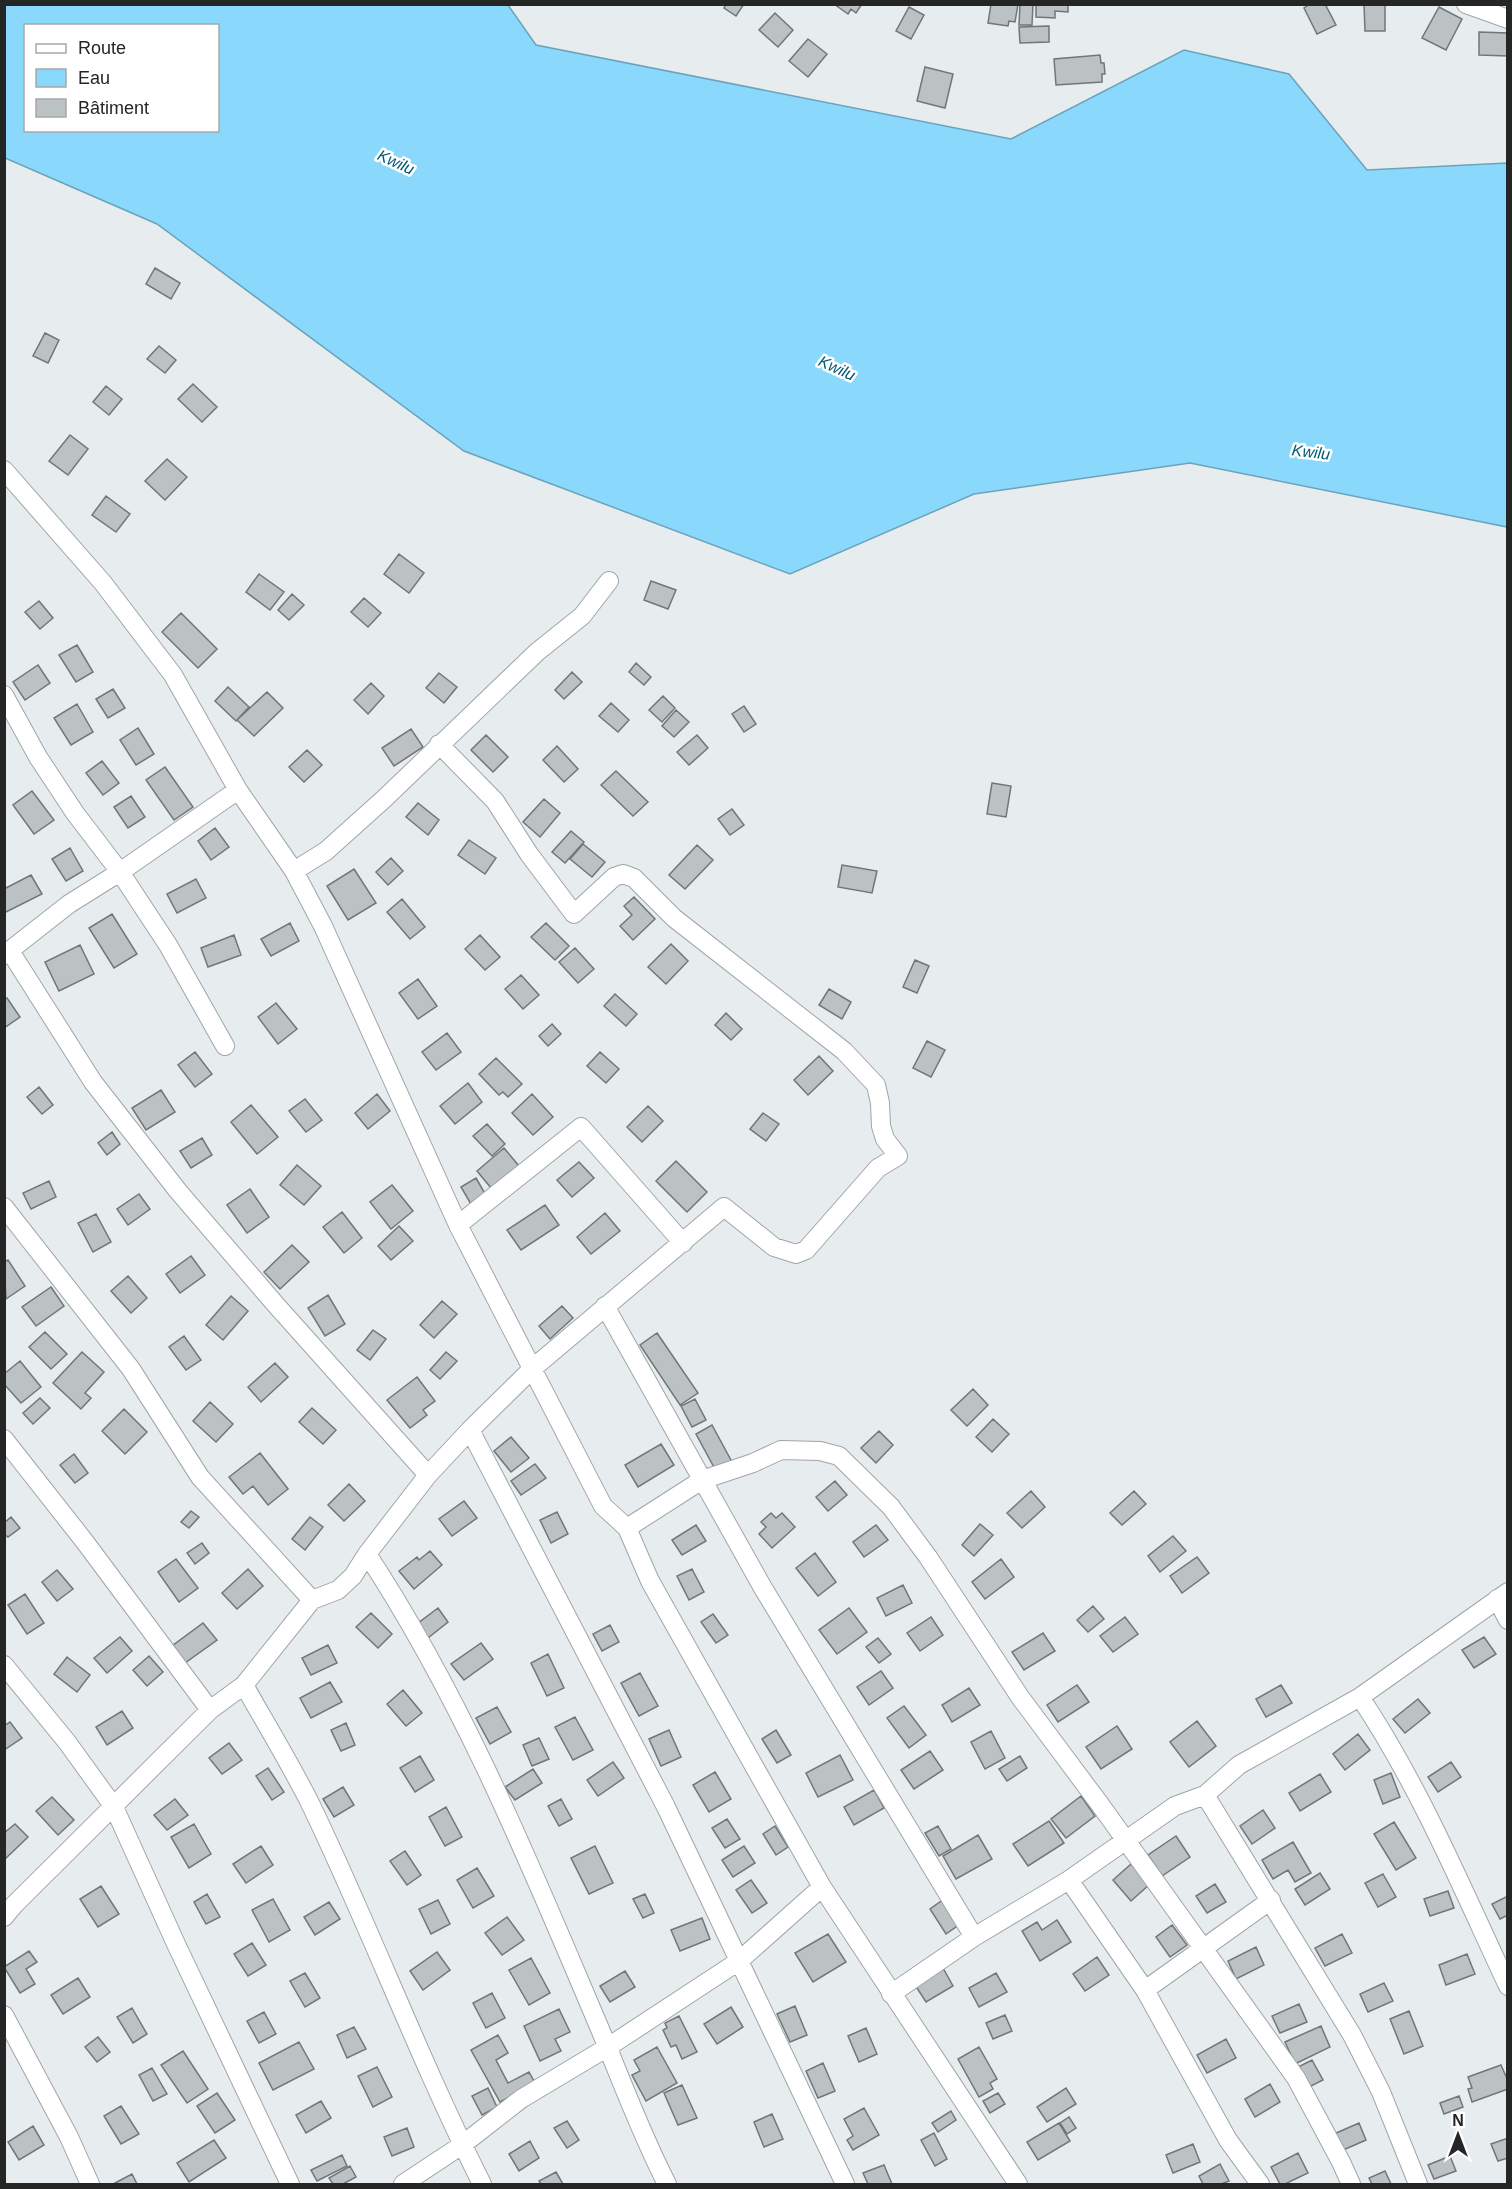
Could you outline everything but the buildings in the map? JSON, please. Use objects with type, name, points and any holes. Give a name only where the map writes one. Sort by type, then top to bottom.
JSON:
[{"type":"street","points":[[1466,4],[1508,19]]},
{"type":"street","points":[[4,470],[103,584],[173,675],[238,789],[294,871],[323,926],[458,1225],[603,1506],[627,1528],[650,1581],[822,1887],[1018,2184]]},
{"type":"street","points":[[294,871],[326,851],[385,798],[537,652],[582,616],[609,581]]},
{"type":"street","points":[[4,695],[38,757],[75,813],[120,872],[168,945],[225,1046]]},
{"type":"street","points":[[8,1904],[114,1807],[210,1710],[244,1685],[312,1600],[338,1590],[353,1576],[367,1554],[428,1475],[470,1430],[533,1368],[605,1306],[724,1207],[774,1247],[796,1254],[806,1250],[878,1168],[898,1156],[885,1139],[881,1126],[876,1085],[844,1051],[674,918],[634,878],[623,874],[614,877],[574,914],[529,854],[495,801],[439,744]]},
{"type":"street","points":[[238,789],[120,872],[69,904],[7,953],[93,1082],[178,1191],[428,1475]]},
{"type":"street","points":[[458,1225],[581,1127],[683,1243]]},
{"type":"street","points":[[4,1207],[130,1369],[200,1477],[312,1600]]},
{"type":"street","points":[[605,1306],[769,1598],[974,1937]]},
{"type":"street","points":[[470,1430],[666,1807],[845,2184]]},
{"type":"street","points":[[4,1439],[85,1542],[210,1710]]},
{"type":"street","points":[[627,1528],[702,1480],[753,1463],[781,1450],[820,1451],[840,1456],[891,1507],[928,1557],[1020,1697],[1126,1840],[1296,2078],[1351,2184]]},
{"type":"street","points":[[367,1554],[430,1657],[521,1843],[608,2047],[640,2129],[667,2184]]},
{"type":"street","points":[[891,1994],[974,1937],[1069,1880],[1175,1806],[1205,1795],[1239,1765],[1360,1697],[1502,1595],[1508,1620]]},
{"type":"street","points":[[4,1665],[66,1742],[114,1807],[290,2184]]},
{"type":"street","points":[[244,1685],[308,1800],[380,1956],[462,2145],[482,2184]]},
{"type":"street","points":[[1360,1697],[1388,1738],[1433,1824],[1508,1986]]},
{"type":"street","points":[[1205,1795],[1352,2035],[1381,2092],[1418,2184]]},
{"type":"street","points":[[1069,1880],[1145,1990],[1228,2140],[1260,2184]]},
{"type":"street","points":[[403,2184],[462,2145],[521,2099],[608,2047],[739,1961],[822,1887]]},
{"type":"street","points":[[1145,1990],[1271,1900]]},
{"type":"street","points":[[4,2015],[69,2137],[90,2184]]},
{"type":"water","name":"Kwilu","points":[[5,4],[508,5],[536,45],[1011,139],[1184,50],[1289,74],[1367,170],[1507,163],[1507,527],[1190,463],[974,494],[790,574],[464,451],[157,224],[5,158]]}]
